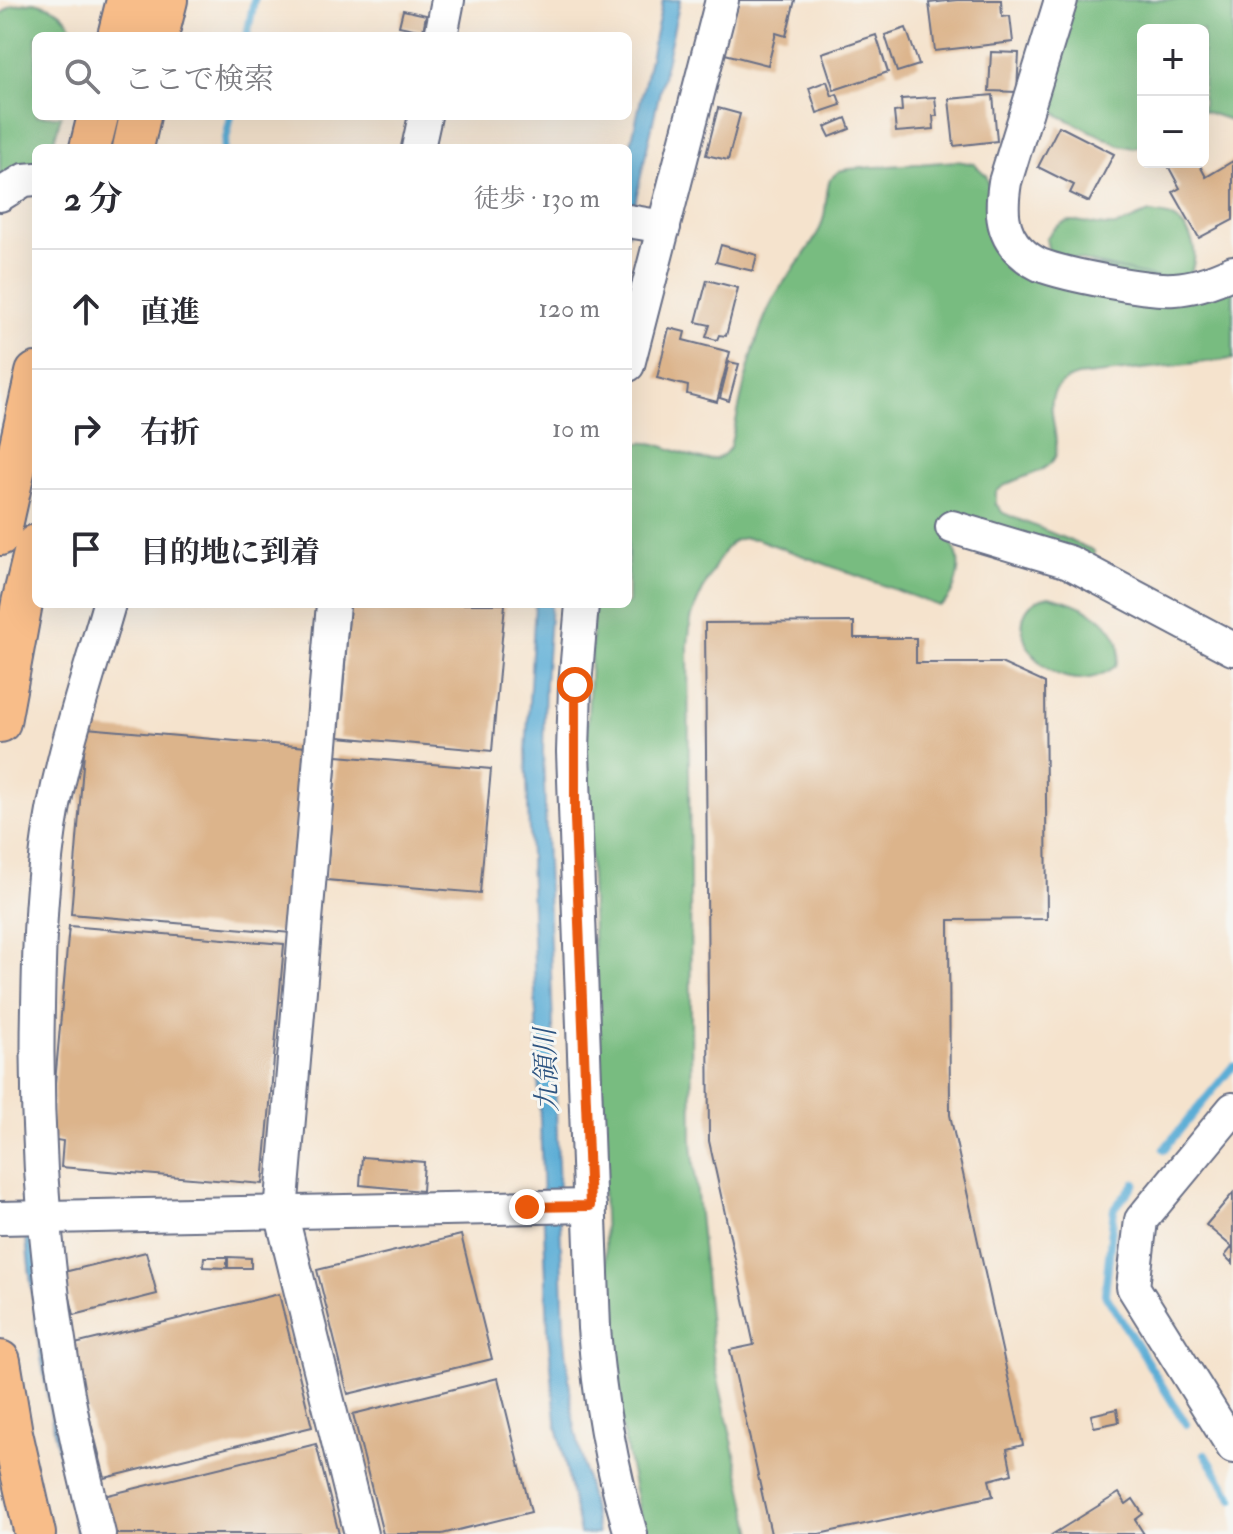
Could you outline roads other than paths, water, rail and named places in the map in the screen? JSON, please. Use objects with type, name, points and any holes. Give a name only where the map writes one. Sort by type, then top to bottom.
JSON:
[{"type":"main road","points":[[119,32],[127,0]]},
{"type":"main road","points":[[159,32],[167,0]]},
{"type":"main road","points":[[91,144],[97,120]]},
{"type":"main road","points":[[134,144],[139,120]]},
{"type":"main road","points":[[0,535],[32,391]]},
{"type":"main road","points":[[0,722],[32,562]]},
{"type":"main road","points":[[0,1361],[12,1433],[35,1534]]},
{"type":"street","points":[[442,32],[448,0]]},
{"type":"street","points":[[632,324],[642,223],[722,0]]},
{"type":"street","points":[[1061,0],[1005,182],[1001,206],[1005,230],[1018,250],[1038,264],[1145,288],[1171,290],[1197,286],[1233,272]]},
{"type":"street","points":[[419,144],[424,120]]},
{"type":"street","points":[[0,195],[24,180],[32,179]]},
{"type":"street","points":[[952,527],[1069,562],[1233,649]]},
{"type":"street","points":[[99,1534],[83,1473],[66,1380],[26,1217],[40,1133],[38,1029],[46,850],[62,772],[108,608]]},
{"type":"street","points":[[333,608],[281,1212],[361,1534]]},
{"type":"street","points":[[582,608],[573,752],[582,1206],[601,1399],[610,1456],[631,1534]]},
{"type":"street","points":[[1233,1109],[1141,1220],[1133,1287],[1233,1447]]},
{"type":"street","points":[[26,1217],[582,1206]]},
{"type":"water","points":[[663,0],[680,0],[632,216],[631,144]]},
{"type":"water","name":"九領川","points":[[535,608],[551,608],[543,752],[564,1330],[573,1418],[598,1534],[580,1534],[556,1421],[548,1331],[526,752]]},
{"type":"water","points":[[25,1228],[38,1228],[90,1534],[77,1534],[59,1458],[39,1343]]},
{"type":"waterway","points":[[248,32],[254,0]]},
{"type":"waterway","points":[[225,144],[230,120]]},
{"type":"waterway","points":[[1164,1149],[1233,1066]]},
{"type":"waterway","points":[[1135,1183],[1114,1209],[1105,1294],[1186,1424]]},
{"type":"waterway","points":[[1205,1454],[1233,1499]]}]
